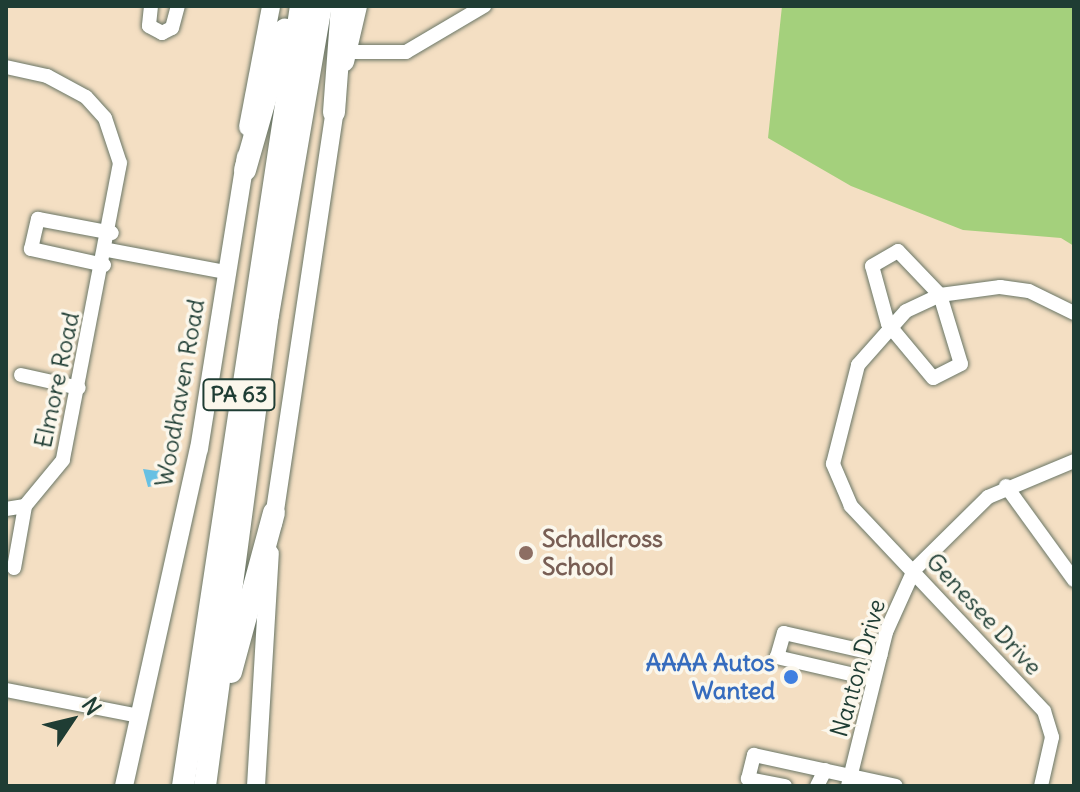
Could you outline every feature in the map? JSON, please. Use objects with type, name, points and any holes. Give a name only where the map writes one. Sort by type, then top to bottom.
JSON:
[{"type":"highway","points":[[245,170],[292,6]]},
{"type":"highway","name":"PA 63","points":[[183,786],[301,6]]},
{"type":"highway","name":"PA 63","points":[[205,786],[268,315],[321,6]]},
{"type":"highway","points":[[334,112],[342,6]]},
{"type":"highway","points":[[205,786],[274,513]]},
{"type":"main road","name":"Woodhaven Road","points":[[124,786],[197,462],[271,6]]},
{"type":"main road","points":[[256,786],[274,513],[334,112],[358,6]]},
{"type":"street","points":[[151,6],[149,26],[162,33],[172,28],[178,6]]},
{"type":"street","points":[[348,52],[406,52],[484,6]]},
{"type":"street","name":"Elmore Road","points":[[6,67],[66,83],[105,118],[120,163],[112,233],[63,460],[48,487],[25,506]]},
{"type":"street","points":[[104,265],[31,249],[38,219],[112,233]]},
{"type":"street","points":[[108,250],[226,272]]},
{"type":"street","points":[[898,251],[940,295],[961,364],[933,378],[888,324],[872,266],[898,251]]},
{"type":"street","points":[[888,324],[940,295],[1000,287],[1074,313]]},
{"type":"street","name":"Genesee Drive","points":[[888,324],[858,365],[845,407],[833,464],[840,489],[1044,711],[1052,737],[1041,786]]},
{"type":"street","points":[[21,375],[79,388]]},
{"type":"street","name":"Nanton Drive","points":[[850,780],[872,679],[914,570],[968,511],[1006,486],[1074,461]]},
{"type":"street","points":[[1006,486],[1074,580]]},
{"type":"street","points":[[6,509],[25,506],[14,568]]},
{"type":"street","points":[[872,679],[777,657],[784,633],[881,655]]},
{"type":"street","points":[[6,690],[140,716]]},
{"type":"street","points":[[785,786],[748,779],[754,755],[825,770],[850,780],[896,786]]},
{"type":"street","points":[[817,786],[825,770]]},
{"type":"green space","points":[[782,6],[1074,6],[1074,246],[1061,238],[963,230],[851,186],[768,138]]},
{"type":"water","points":[[165,460],[173,467],[170,483],[148,487],[143,469],[157,471]]},
{"type":"place","name":"Schallcross School","points":[[526,553]]},
{"type":"place","name":"AAAA Autos Wanted","points":[[791,677]]}]
